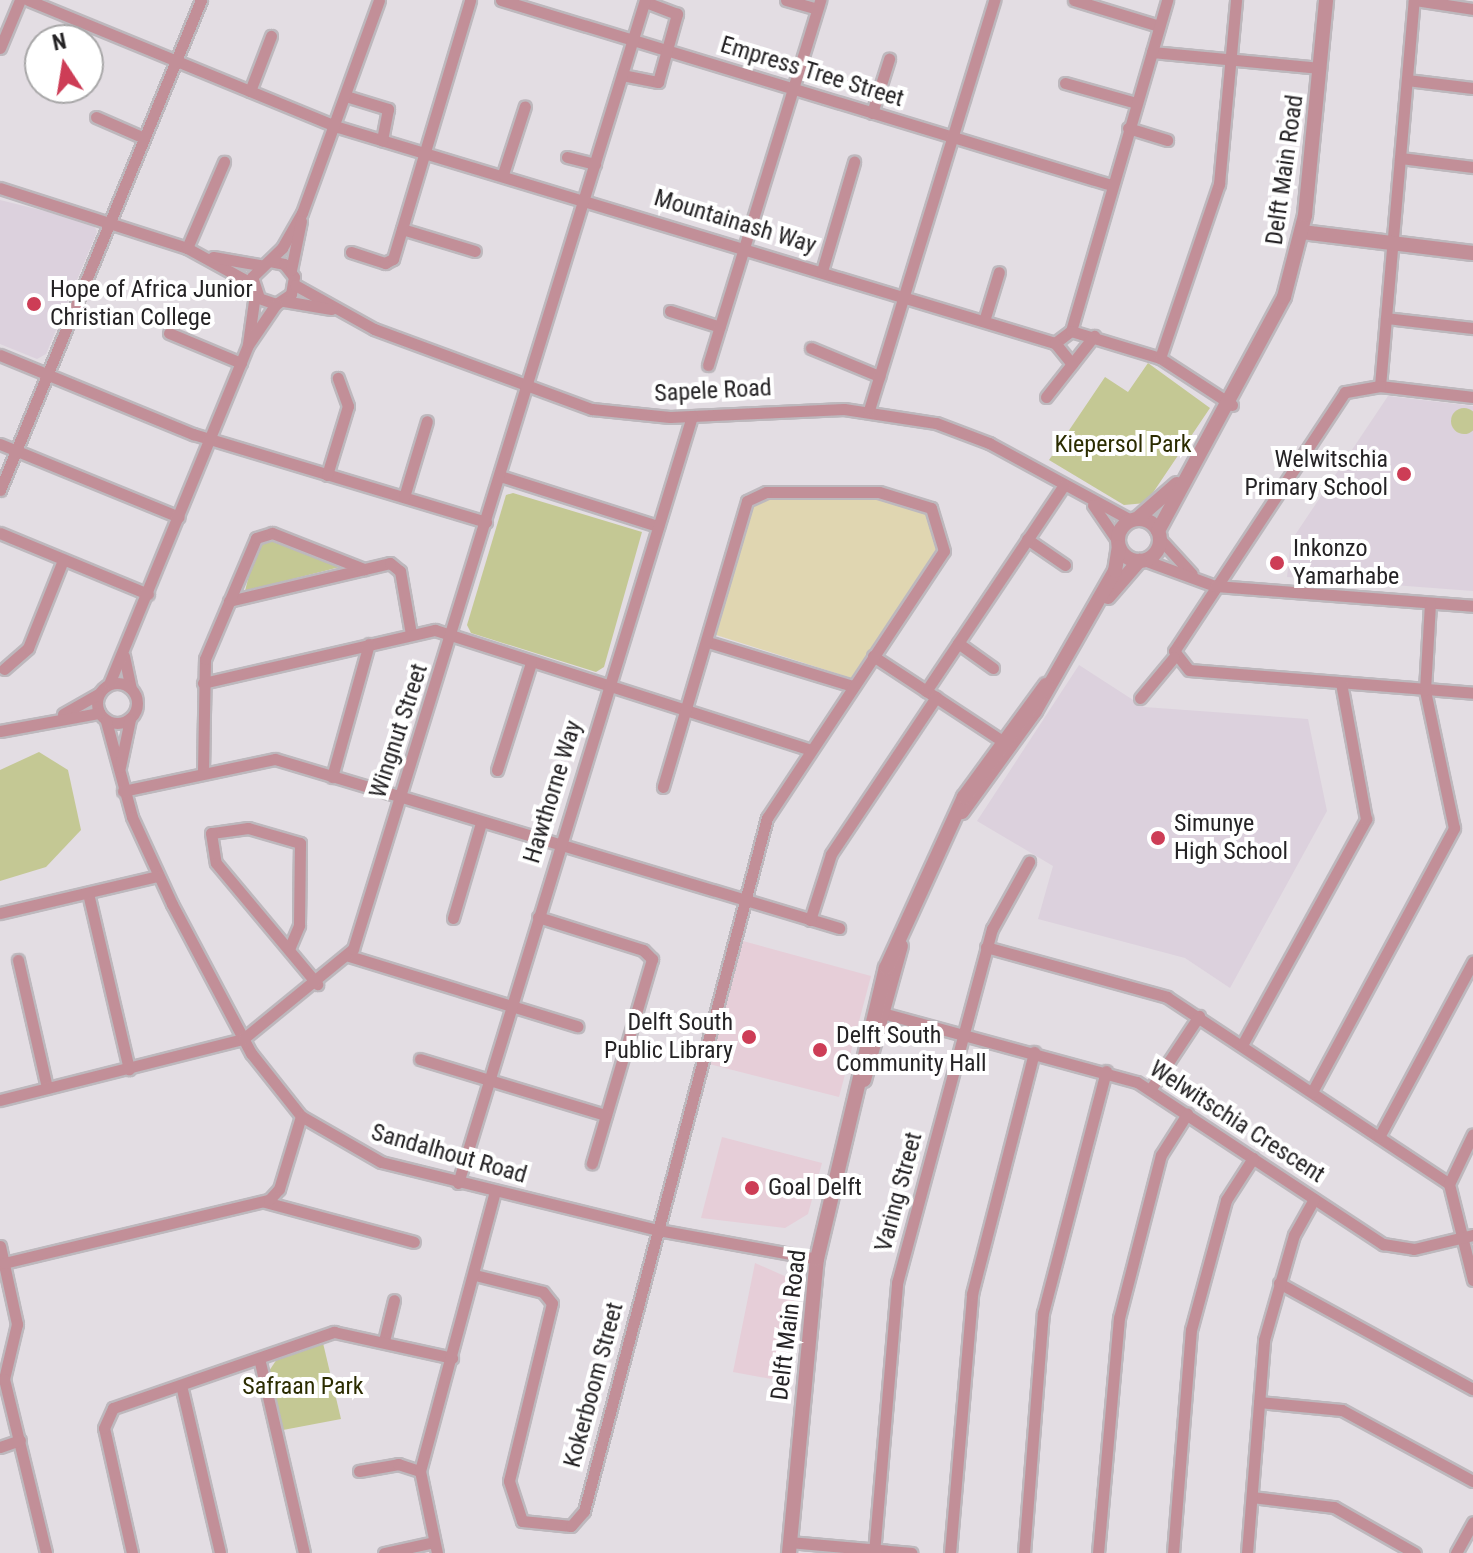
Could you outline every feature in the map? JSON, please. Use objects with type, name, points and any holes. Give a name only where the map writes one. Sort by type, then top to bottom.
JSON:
[{"type":"street","points":[[0,48],[20,0]]},
{"type":"street","name":"Mountainash Way","points":[[28,0],[338,127],[503,174],[1055,343]]},
{"type":"street","points":[[0,490],[201,0]]},
{"type":"street","points":[[59,717],[109,684],[124,656],[248,345],[295,285],[291,270],[302,213],[349,97],[379,0]]},
{"type":"street","points":[[351,252],[390,262],[470,0]]},
{"type":"street","name":"Empress Tree Street","points":[[501,0],[1111,185]]},
{"type":"street","points":[[708,365],[818,4],[786,0]]},
{"type":"street","points":[[869,410],[994,0]]},
{"type":"street","points":[[1072,364],[1055,343],[1071,331],[1167,0]]},
{"type":"street","points":[[1160,358],[1215,201],[1236,0]]},
{"type":"street","name":"Delft Main Road","points":[[789,1547],[817,1259],[853,1106],[902,927],[955,818],[1089,620],[1142,560],[1159,535],[1193,466],[1232,405],[1284,297],[1302,232],[1326,0]]},
{"type":"street","points":[[1380,386],[1414,0],[1473,9]]},
{"type":"street","points":[[622,75],[656,85],[667,51],[676,12],[645,1]]},
{"type":"street","name":"Wingnut Street","points":[[349,956],[452,636],[645,1]]},
{"type":"street","points":[[1079,1],[1159,26]]},
{"type":"street","points":[[250,91],[271,36]]},
{"type":"street","points":[[1152,52],[1231,62],[1320,68]]},
{"type":"street","points":[[872,113],[889,59]]},
{"type":"street","points":[[1407,80],[1473,88]]},
{"type":"street","points":[[1065,83],[1136,103]]},
{"type":"street","points":[[349,97],[388,109],[382,140]]},
{"type":"street","points":[[503,174],[525,106]]},
{"type":"street","points":[[96,117],[144,138]]},
{"type":"street","points":[[1128,128],[1167,140]]},
{"type":"street","points":[[567,157],[595,164]]},
{"type":"street","points":[[1400,158],[1473,167]]},
{"type":"street","points":[[187,248],[224,162]]},
{"type":"street","points":[[822,271],[854,162]]},
{"type":"street","points":[[0,188],[111,219],[187,248],[209,257],[253,288]]},
{"type":"street","points":[[248,345],[253,288],[265,263],[302,213]]},
{"type":"street","points":[[402,229],[475,251]]},
{"type":"street","points":[[1302,232],[1473,253]]},
{"type":"street","points":[[209,257],[265,263],[291,270]]},
{"type":"street","points":[[984,321],[999,272]]},
{"type":"street","name":"Sapele Road","points":[[295,285],[336,310],[526,388],[605,412],[692,416],[869,410],[957,430],[1064,485],[1090,502],[1134,519]]},
{"type":"street","name":"Sapele Road","points":[[253,288],[280,302],[336,310]]},
{"type":"street","points":[[670,311],[720,327]]},
{"type":"street","points":[[1386,318],[1473,328]]},
{"type":"street","points":[[1071,331],[1160,358],[1232,405]]},
{"type":"street","points":[[169,333],[241,363]]},
{"type":"street","points":[[1046,397],[1094,336]]},
{"type":"street","points":[[811,348],[879,376]]},
{"type":"street","points":[[0,355],[210,438],[486,522]]},
{"type":"street","points":[[327,475],[349,399],[338,378]]},
{"type":"street","points":[[1140,698],[1175,659],[1215,586],[1342,395],[1380,386],[1473,397]]},
{"type":"street","name":"Hawthorne Way","points":[[458,1183],[692,416]]},
{"type":"street","points":[[404,497],[427,421]]},
{"type":"street","points":[[0,444],[179,517]]},
{"type":"street","name":"Delft Main Road","points":[[1089,620],[1118,544],[1134,519],[1193,466]]},
{"type":"street","points":[[500,476],[658,526]]},
{"type":"street","points":[[810,920],[831,854],[931,694],[958,643],[1064,485]]},
{"type":"street","name":"Kokerboom Street","points":[[475,1275],[543,1292],[552,1303],[509,1481],[522,1521],[571,1526],[584,1511],[767,818],[945,546],[931,508],[879,492],[752,496],[717,593],[708,642]]},
{"type":"street","name":"Sapele Road","points":[[1090,502],[1118,544]]},
{"type":"street","points":[[1134,519],[1159,535],[1194,576]]},
{"type":"street","points":[[0,533],[148,594]]},
{"type":"street","points":[[203,772],[205,659],[229,601],[264,533],[340,554],[364,569]]},
{"type":"street","points":[[1027,539],[1065,565]]},
{"type":"street","points":[[1118,544],[1142,560],[1215,586],[1473,606]]},
{"type":"street","points":[[4,669],[23,655],[63,560]]},
{"type":"street","points":[[229,601],[364,569],[398,568],[411,634]]},
{"type":"street","points":[[1312,1092],[1454,828],[1425,690],[1430,603]]},
{"type":"street","points":[[203,683],[411,634],[452,636],[810,750]]},
{"type":"street","points":[[663,787],[708,642],[853,686]]},
{"type":"street","points":[[958,643],[993,668]]},
{"type":"street","points":[[332,777],[369,644]]},
{"type":"street","points":[[119,771],[130,719],[138,703],[131,688],[124,656]]},
{"type":"street","points":[[873,656],[1007,744]]},
{"type":"street","points":[[1175,659],[1189,670],[1473,693]]},
{"type":"street","points":[[497,770],[531,663]]},
{"type":"street","points":[[1242,1045],[1366,819],[1341,683]]},
{"type":"street","points":[[109,684],[131,688]]},
{"type":"street","points":[[98,694],[119,771]]},
{"type":"street","points":[[0,731],[59,717],[130,719]]},
{"type":"street","points":[[123,791],[270,758],[744,903],[839,928]]},
{"type":"street","name":"Sandalhout Road","points":[[119,771],[123,791],[158,876],[243,1039],[301,1116],[381,1162],[658,1230],[817,1259]]},
{"type":"street","points":[[453,918],[481,823]]},
{"type":"street","points":[[289,949],[299,925],[300,843],[248,828],[211,833],[216,863],[317,984]]},
{"type":"street","name":"Varing Street","points":[[875,1551],[897,1283],[986,947],[1029,862]]},
{"type":"street","points":[[0,913],[158,876]]},
{"type":"street","points":[[88,893],[129,1069]]},
{"type":"street","points":[[538,917],[652,959],[592,1163]]},
{"type":"street","points":[[986,947],[1143,987],[1199,1016],[1449,1184],[1468,1236],[1473,1280]]},
{"type":"street","points":[[0,1100],[243,1039],[349,956],[577,1026]]},
{"type":"street","points":[[18,960],[47,1088]]},
{"type":"street","points":[[1379,1137],[1473,962]]},
{"type":"street","name":"Welwitschia Crescent","points":[[880,1012],[1106,1071],[1150,1090],[1390,1247],[1468,1236]]},
{"type":"street","points":[[1150,1090],[1199,1016]]},
{"type":"street","points":[[950,1553],[972,1294],[1034,1052]]},
{"type":"street","points":[[420,1059],[606,1115]]},
{"type":"street","points":[[1024,1553],[1043,1313],[1106,1071]]},
{"type":"street","points":[[1098,1553],[1119,1318],[1161,1155],[1187,1114]]},
{"type":"street","points":[[265,1202],[279,1189],[301,1116]]},
{"type":"street","points":[[1449,1184],[1473,1134]]},
{"type":"street","points":[[1173,1553],[1191,1330],[1226,1200],[1253,1158]]},
{"type":"street","points":[[384,1553],[436,1547],[420,1471],[495,1192]]},
{"type":"street","points":[[1247,1553],[1259,1402],[1279,1283],[1314,1199]]},
{"type":"street","points":[[4,1263],[265,1202],[414,1242]]},
{"type":"street","points":[[0,1246],[17,1324],[2,1380],[20,1440],[46,1553]]},
{"type":"street","points":[[1279,1283],[1473,1389]]},
{"type":"street","points":[[384,1341],[394,1300]]},
{"type":"street","points":[[132,1553],[105,1419],[113,1408],[334,1332],[452,1358]]},
{"type":"street","points":[[259,1358],[304,1553]]},
{"type":"street","points":[[181,1385],[220,1553]]},
{"type":"street","points":[[1259,1402],[1342,1410],[1473,1481]]},
{"type":"street","points":[[0,1447],[20,1440]]},
{"type":"street","points":[[359,1471],[398,1464],[420,1471]]},
{"type":"street","points":[[1252,1497],[1334,1507],[1415,1553]]},
{"type":"street","points":[[1456,1553],[1473,1522]]},
{"type":"street","points":[[789,1547],[912,1553]]},
{"type":"shaded area","name":"Hope of Africa Junior Christian College","points":[[0,200],[93,223],[97,232],[46,354],[37,359],[0,344]]},
{"type":"shaded area","name":"Welwitschia Primary School","points":[[1388,396],[1473,406],[1473,591],[1287,577],[1291,541]]},
{"type":"shaded area","name":"Simunye High School","points":[[1079,665],[1144,707],[1308,719],[1327,811],[1230,988],[1185,958],[1038,919],[1053,866],[977,821]]},
{"type":"shaded area","points":[[743,941],[871,976],[839,1097],[709,1064]]},
{"type":"shaded area","name":"Goal Delft","points":[[722,1137],[822,1163],[808,1214],[785,1228],[701,1218]]},
{"type":"shaded area","points":[[755,1263],[796,1281],[787,1382],[733,1372]]},
{"type":"green space","name":"Kiepersol Park","points":[[1148,363],[1210,408],[1146,503],[1124,505],[1049,460],[1105,377],[1128,392]]},
{"type":"green space","points":[[1464,408],[1473,412],[1477,421],[1473,430],[1464,434],[1455,430],[1451,421],[1455,412]]},
{"type":"green space","points":[[513,493],[642,532],[604,667],[596,672],[471,633],[467,625],[506,495]]},
{"type":"green space","points":[[270,537],[341,564],[340,567],[245,591],[257,543]]},
{"type":"green space","points":[[39,752],[68,770],[81,830],[46,867],[0,881],[0,770]]},
{"type":"green space","name":"Safraan Park","points":[[323,1343],[341,1419],[283,1430],[269,1371],[277,1359]]},
{"type":"sand","points":[[769,495],[878,497],[926,510],[939,549],[851,678],[713,634],[749,505]]},
{"type":"place","name":"Hope of Africa Junior Christian College","points":[[34,304]]},
{"type":"place","name":"Welwitschia Primary School","points":[[1404,474]]},
{"type":"place","name":"Inkonzo Yamarhabe","points":[[1277,563]]},
{"type":"place","name":"Simunye High School","points":[[1158,838]]},
{"type":"place","name":"Delft South Public Library","points":[[749,1037]]},
{"type":"place","name":"Delft South Community Hall","points":[[820,1050]]},
{"type":"place","name":"Goal Delft","points":[[752,1188]]}]
